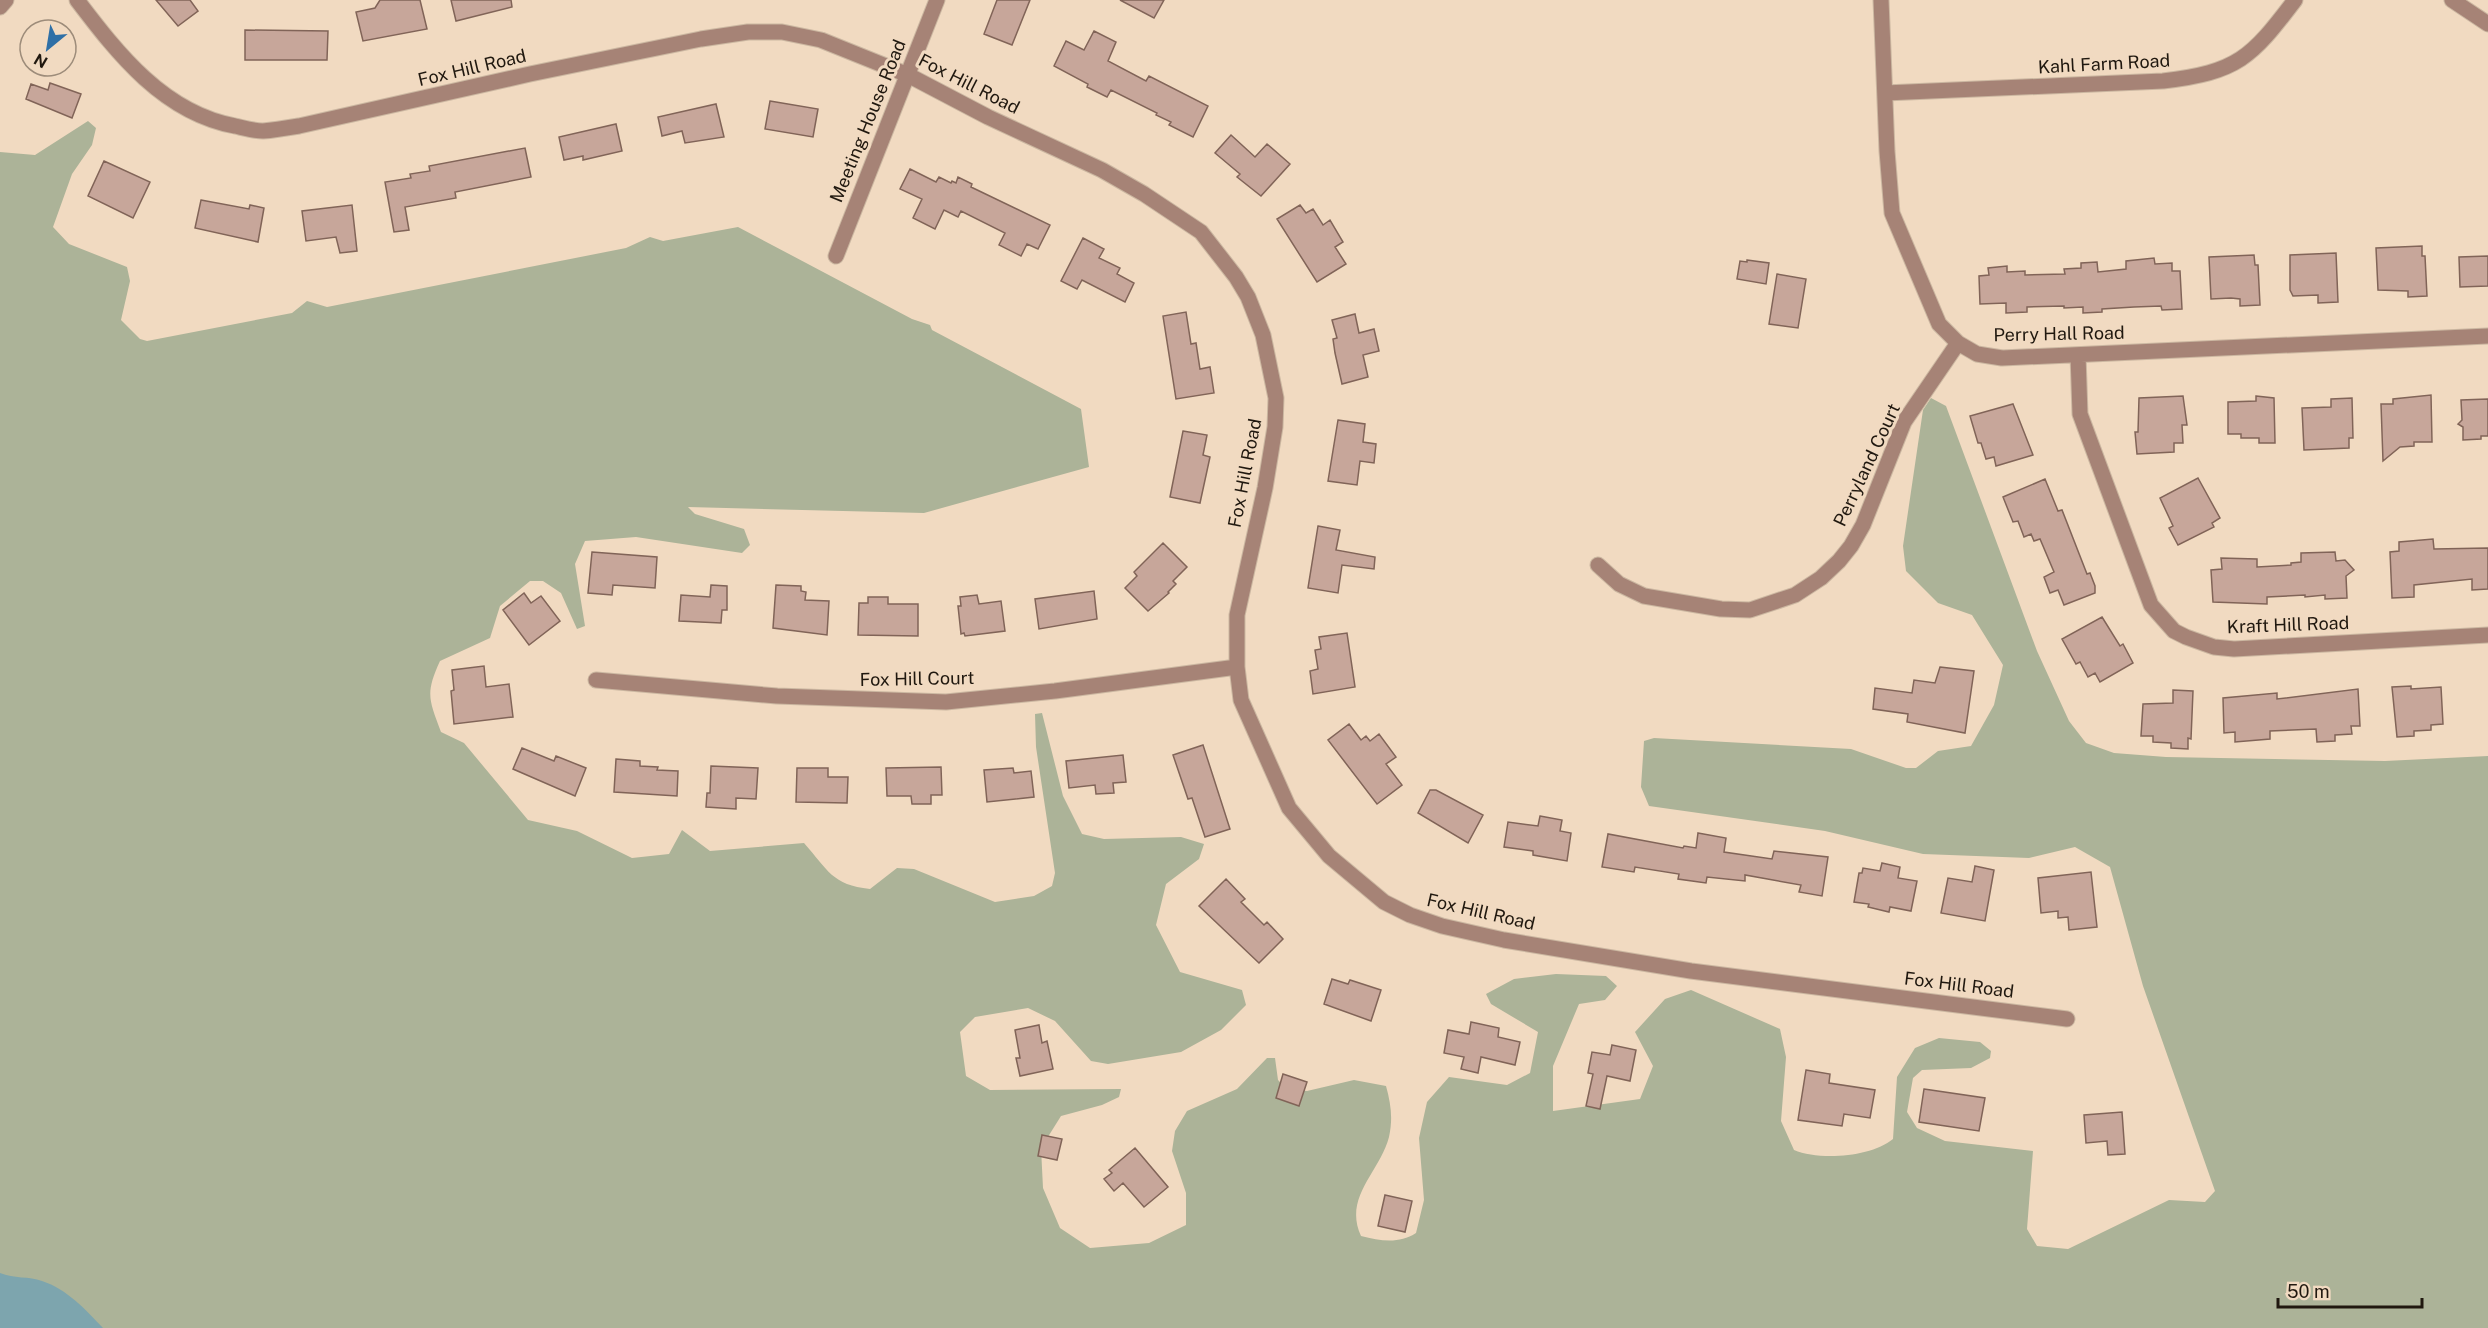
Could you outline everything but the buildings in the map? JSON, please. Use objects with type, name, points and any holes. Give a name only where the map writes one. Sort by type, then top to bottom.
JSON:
[{"type":"street","points":[[0,7],[6,0]]},
{"type":"street","name":"Fox Hill Road","points":[[77,0],[134,71],[170,99],[197,114],[224,124],[261,131],[299,126],[530,74],[701,39],[748,32],[782,32],[821,40],[908,75],[988,117],[1102,170],[1179,215],[1201,232],[1218,251],[1248,297],[1263,335],[1276,398],[1275,427],[1269,468],[1237,615],[1237,667],[1241,700],[1289,808],[1329,856],[1384,902],[1410,915],[1442,926],[1691,971],[2067,1018]]},
{"type":"street","name":"Meeting House Road","points":[[836,256],[937,0]]},
{"type":"street","name":"Perry Hall Road","points":[[1881,0],[1892,213],[1939,324],[1958,343],[1977,354],[2002,358],[2488,336]]},
{"type":"street","name":"Kahl Farm Road","points":[[1885,93],[2152,82],[2195,77],[2236,63],[2256,49],[2295,0]]},
{"type":"street","points":[[2452,0],[2488,24]]},
{"type":"street","name":"Perryland Court","points":[[1599,565],[1619,584],[1644,596],[1721,609],[1750,610],[1795,595],[1821,578],[1851,546],[1863,525],[1904,422],[1958,343]]},
{"type":"street","name":"Kraft Hill Road","points":[[2078,355],[2080,414],[2151,605],[2174,631],[2196,642],[2234,649],[2488,635]]},
{"type":"street","name":"Fox Hill Court","points":[[596,680],[777,696],[946,702],[1054,691],[1237,667]]},
{"type":"green space","points":[[88,121],[96,128],[92,145],[72,174],[53,227],[69,244],[127,267],[130,281],[121,320],[140,339],[147,341],[292,313],[307,301],[327,307],[626,248],[650,237],[663,241],[738,227],[912,319],[930,325],[932,330],[1081,409],[1089,467],[924,513],[688,507],[695,514],[744,529],[750,545],[742,553],[636,537],[585,541],[575,564],[585,626],[577,629],[561,593],[543,581],[530,581],[500,606],[490,638],[440,661],[432,681],[430,696],[441,732],[464,743],[528,820],[577,831],[632,858],[669,854],[682,830],[710,851],[804,843],[832,875],[857,887],[870,889],[897,868],[914,869],[995,902],[1034,896],[1052,886],[1055,873],[1036,747],[1035,714],[1042,713],[1063,796],[1082,834],[1104,839],[1181,837],[1204,844],[1199,859],[1166,884],[1156,925],[1180,972],[1242,990],[1246,1005],[1221,1030],[1181,1052],[1108,1064],[1091,1061],[1055,1021],[1028,1008],[975,1017],[960,1032],[966,1076],[990,1090],[1121,1089],[1119,1097],[1102,1105],[1061,1116],[1041,1148],[1043,1188],[1060,1228],[1090,1248],[1149,1243],[1186,1225],[1186,1193],[1172,1151],[1175,1131],[1187,1111],[1237,1089],[1267,1058],[1275,1058],[1278,1080],[1287,1089],[1307,1091],[1354,1080],[1386,1086],[1391,1112],[1389,1137],[1360,1197],[1357,1222],[1361,1236],[1376,1239],[1403,1239],[1416,1233],[1424,1200],[1419,1138],[1427,1102],[1449,1077],[1507,1085],[1530,1073],[1538,1032],[1491,1004],[1486,994],[1514,979],[1556,974],[1606,976],[1617,986],[1605,1000],[1579,1004],[1553,1066],[1553,1111],[1640,1099],[1653,1066],[1635,1032],[1665,999],[1691,990],[1780,1029],[1786,1057],[1781,1121],[1794,1150],[1831,1156],[1859,1153],[1883,1145],[1893,1139],[1897,1077],[1915,1048],[1939,1038],[1980,1042],[1991,1051],[1990,1058],[1971,1068],[1922,1070],[1913,1078],[1907,1112],[1917,1128],[1945,1141],[2033,1151],[2027,1229],[2037,1246],[2068,1249],[2169,1200],[2205,1202],[2215,1191],[2143,986],[2110,867],[2075,847],[2029,858],[1923,854],[1825,831],[1649,806],[1641,787],[1644,741],[1654,738],[1851,749],[1906,768],[1916,768],[1938,751],[1971,746],[1994,705],[2003,665],[1972,615],[1938,603],[1906,571],[1903,546],[1923,410],[1931,398],[1946,406],[2037,651],[2069,721],[2086,743],[2114,753],[2166,757],[2385,761],[2488,756],[2488,1328],[0,1328],[0,152],[35,155]]},
{"type":"water","points":[[0,1273],[37,1279],[60,1289],[76,1301],[103,1328],[0,1328]]}]
